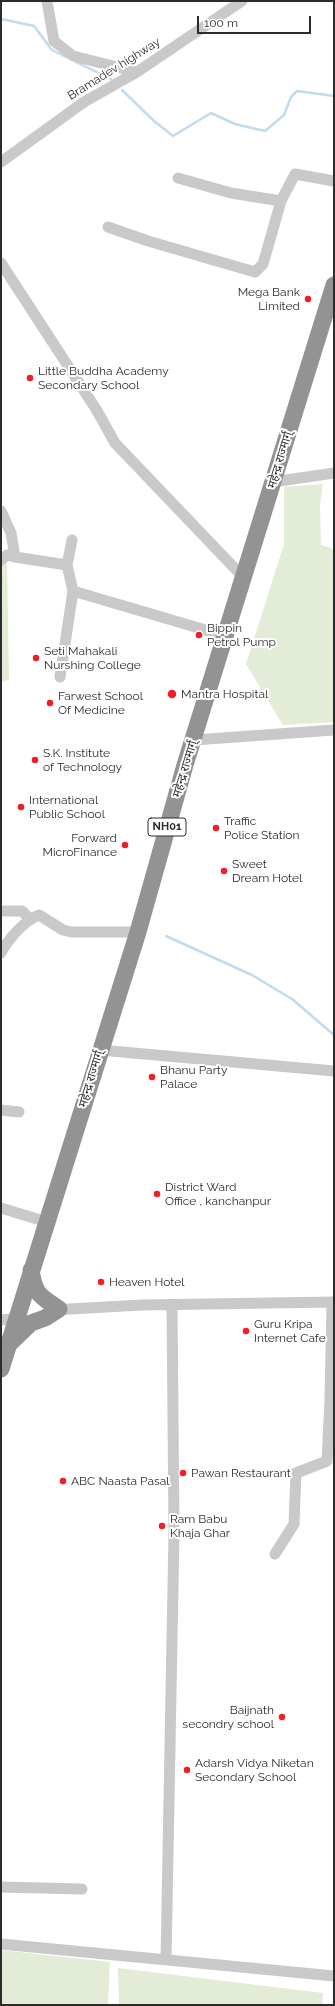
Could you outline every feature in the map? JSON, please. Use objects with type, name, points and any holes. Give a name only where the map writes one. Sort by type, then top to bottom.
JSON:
[{"type":"highway","name":"महेन्द्र राज्मार्ग्","points":[[1,1369],[8,1346],[9,1319],[31,1269],[47,1222],[138,932],[185,765],[334,285]]},
{"type":"highway","points":[[8,1346],[31,1323],[45,1318],[59,1309],[38,1294],[33,1285],[31,1269]]},
{"type":"street","points":[[46,1],[54,41],[73,56],[137,72]]},
{"type":"street","name":"Bramadev highway","points":[[1,162],[84,102],[137,72],[242,1]]},
{"type":"street","points":[[108,227],[148,241],[254,272],[263,264],[281,201],[295,174],[334,181]]},
{"type":"street","points":[[178,178],[231,193],[281,201]]},
{"type":"street","points":[[1,263],[96,410],[115,443],[243,577]]},
{"type":"street","points":[[273,482],[334,473]]},
{"type":"street","points":[[1,511],[11,533],[15,557]]},
{"type":"street","points":[[60,677],[73,591],[67,565],[72,540]]},
{"type":"street","points":[[1,560],[7,555],[67,565]]},
{"type":"street","points":[[73,591],[226,636]]},
{"type":"street","points":[[194,740],[334,730]]},
{"type":"street","points":[[1,911],[22,911],[30,919]]},
{"type":"street","points":[[1,952],[4,946],[30,919],[39,915],[63,930],[71,932],[138,932]]},
{"type":"street","points":[[100,1050],[334,1071]]},
{"type":"street","points":[[1,1110],[19,1112]]},
{"type":"street","points":[[1,1208],[47,1222]]},
{"type":"street","points":[[9,1319],[59,1309],[333,1302],[327,1461],[296,1473],[294,1524],[275,1554]]},
{"type":"street","points":[[166,1960],[174,1532],[172,1305]]},
{"type":"street","points":[[1,1887],[82,1889]]},
{"type":"street","points":[[1,1944],[334,1976]]},
{"type":"green space","points":[[323,484],[320,505],[321,545],[334,549],[334,722],[283,725],[246,664],[284,544],[284,487]]},
{"type":"green space","points":[[7,561],[9,680],[1,682],[1,562]]},
{"type":"green space","points":[[1,1950],[110,1962],[108,2005],[1,2005]]},
{"type":"green space","points":[[118,1968],[323,1993],[322,2005],[119,2005]]},
{"type":"waterway","points":[[1,19],[34,26],[52,50],[66,57]]},
{"type":"waterway","points":[[76,62],[111,79]]},
{"type":"waterway","points":[[122,90],[154,121],[173,136],[211,113],[235,124],[265,131],[284,115],[291,97],[297,91],[334,96]]},
{"type":"waterway","points":[[166,936],[252,975],[292,999],[334,1035]]},
{"type":"place","name":"Mega Bank Limited","points":[[308,299]]},
{"type":"place","name":"Little Buddha Academy Secondary School","points":[[30,378]]},
{"type":"place","name":"Bippin Petrol Pump","points":[[199,635]]},
{"type":"place","name":"Seti Mahakali Nurshing College","points":[[36,658]]},
{"type":"place","name":"Mantra Hospital","points":[[172,694]]},
{"type":"place","name":"Farwest School Of Medicine","points":[[50,703]]},
{"type":"place","name":"S.K. Institute of Technology","points":[[35,760]]},
{"type":"place","name":"International Public School","points":[[21,807]]},
{"type":"place","name":"Traffic Police Station","points":[[216,828]]},
{"type":"place","name":"Forward MicroFinance","points":[[125,845]]},
{"type":"place","name":"Sweet Dream Hotel","points":[[224,871]]},
{"type":"place","name":"Bhanu Party Palace","points":[[152,1077]]},
{"type":"place","name":"District Ward Office , kanchanpur","points":[[157,1194]]},
{"type":"place","name":"Heaven Hotel","points":[[101,1282]]},
{"type":"place","name":"Guru Kripa Internet Cafe","points":[[246,1331]]},
{"type":"place","name":"Pawan Restaurant","points":[[183,1473]]},
{"type":"place","name":"ABC Naasta Pasal","points":[[63,1481]]},
{"type":"place","name":"Ram Babu Khaja Ghar","points":[[162,1526]]},
{"type":"place","name":"Baijnath secondry school","points":[[282,1717]]},
{"type":"place","name":"Adarsh Vidya Niketan Secondary School","points":[[187,1770]]}]
